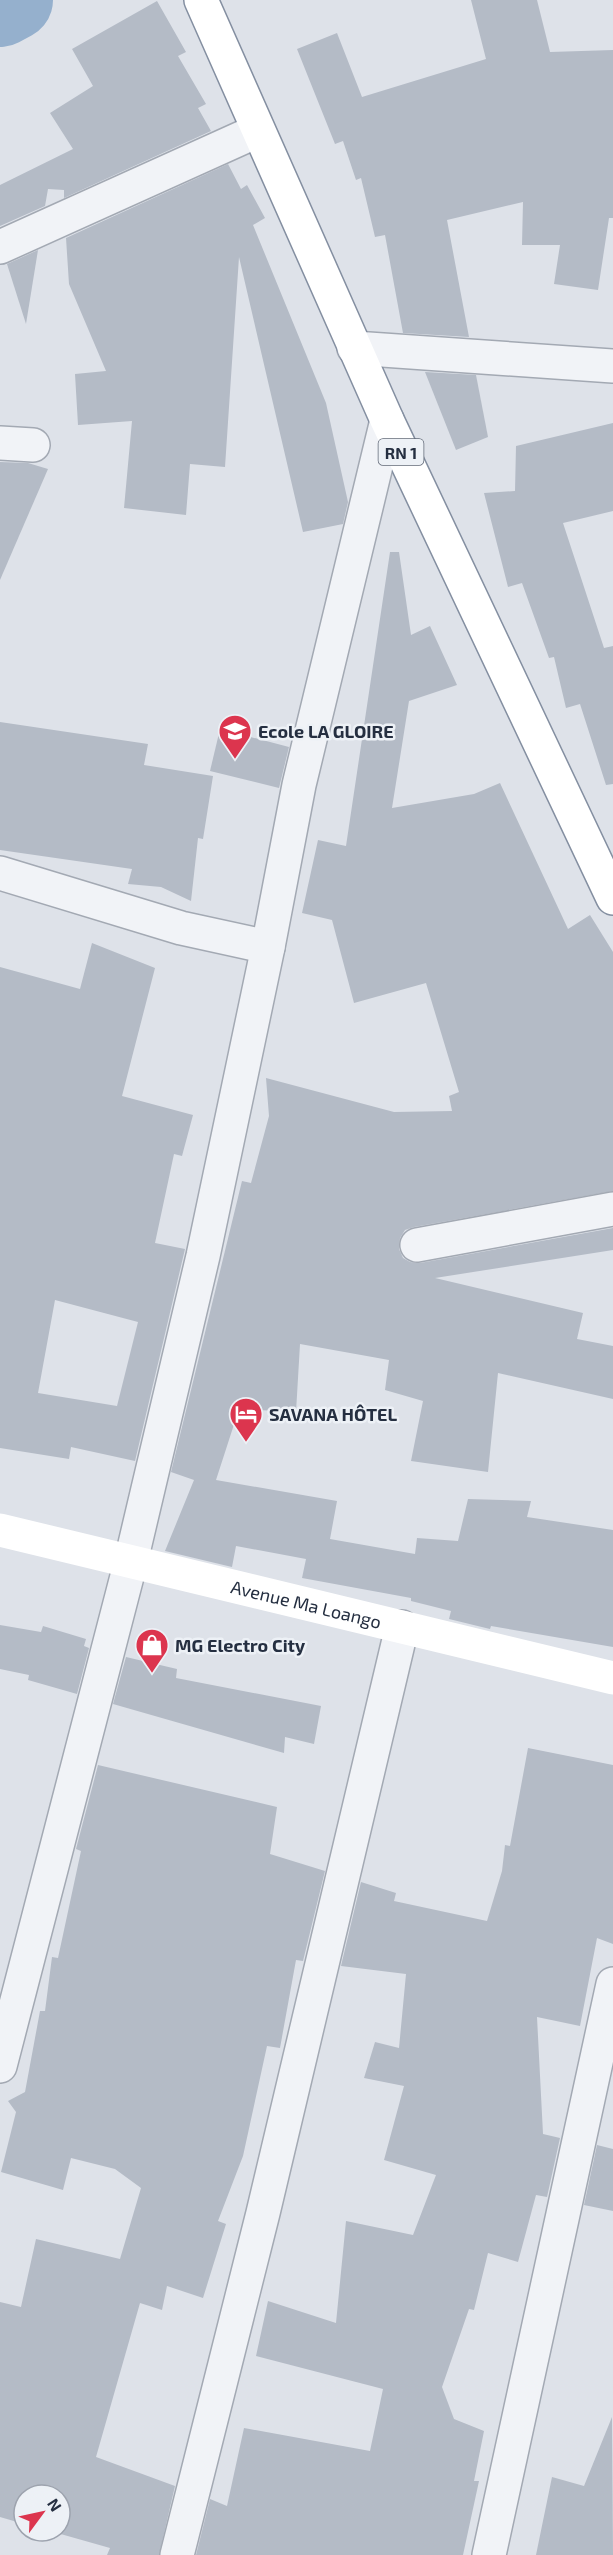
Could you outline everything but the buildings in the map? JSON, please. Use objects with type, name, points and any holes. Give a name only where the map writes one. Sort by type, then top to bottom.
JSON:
[{"type":"main road","name":"RN 1","points":[[201,0],[257,131],[387,420],[613,898]]},
{"type":"main road","name":"Avenue Ma Loango","points":[[0,1530],[613,1678]]},
{"type":"street","points":[[0,247],[257,131]]},
{"type":"street","points":[[354,348],[613,366]]},
{"type":"street","points":[[0,2066],[131,1561],[202,1256],[268,947],[299,785],[387,420]]},
{"type":"street","points":[[0,443],[33,446]]},
{"type":"street","points":[[0,873],[181,928],[268,947]]},
{"type":"street","points":[[417,1245],[613,1209]]},
{"type":"street","points":[[177,2555],[263,2213],[402,1627]]},
{"type":"street","points":[[489,2555],[613,1983]]},
{"type":"waterway","points":[[0,7],[13,0]]},
{"type":"place","name":"Ecole LA GLOIRE","points":[[235,760]]},
{"type":"place","name":"SAVANA HÔTEL","points":[[246,1443]]},
{"type":"place","name":"MG Electro City","points":[[152,1674]]}]
